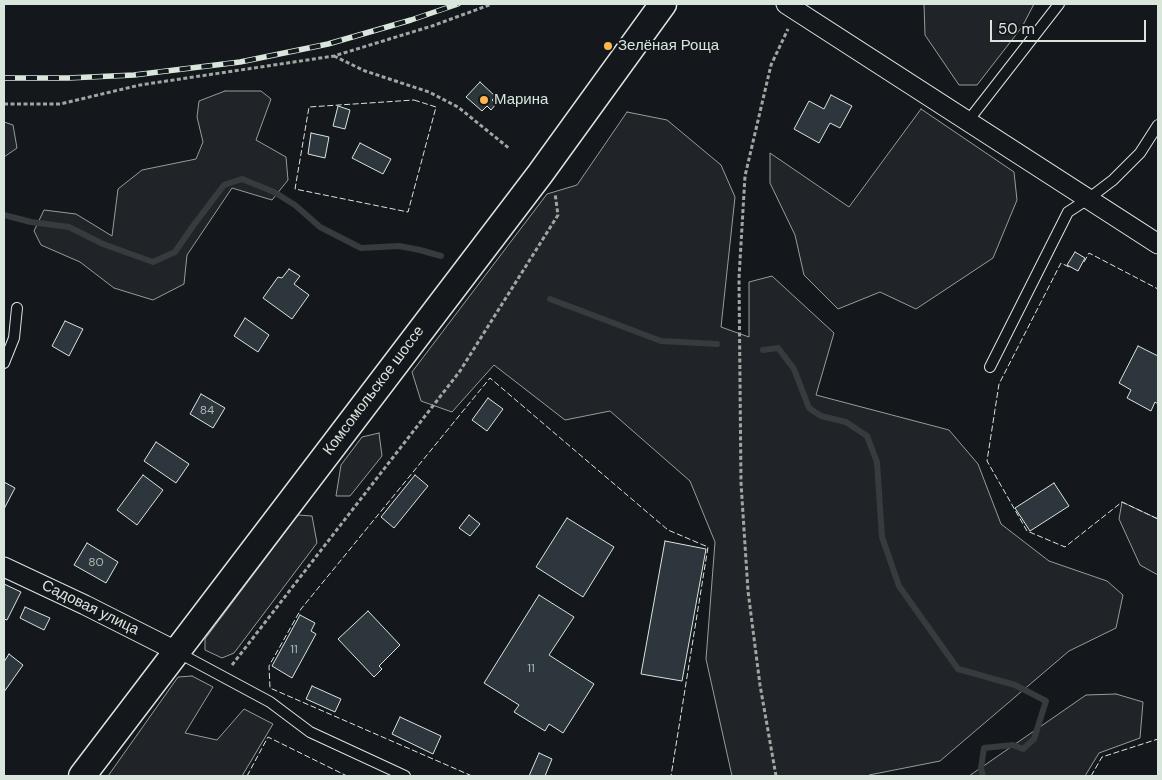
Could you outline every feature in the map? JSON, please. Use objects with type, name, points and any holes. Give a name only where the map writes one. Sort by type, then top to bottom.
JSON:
[{"type":"main road","name":"Комсомольское шоссе","points":[[82,776],[540,174],[664,4]]},
{"type":"street","points":[[791,7],[1158,244]]},
{"type":"street","name":"Садовая улица","points":[[4,567],[176,651]]},
{"type":"lane","points":[[968,121],[1059,4]]},
{"type":"lane","points":[[990,368],[1068,212],[1113,180],[1140,153],[1158,125]]},
{"type":"lane","points":[[4,363],[14,338],[17,308]]},
{"type":"lane","points":[[176,651],[270,702],[310,732],[405,776]]},
{"type":"path","points":[[4,104],[60,104],[140,86],[334,56],[432,26],[492,4]]},
{"type":"path","points":[[776,776],[760,685],[747,581],[741,483],[739,278],[745,176],[771,65],[791,7]]},
{"type":"path","points":[[334,56],[365,72],[429,92],[458,108],[510,149]]},
{"type":"path","points":[[224,677],[460,370],[558,215],[554,185]]},
{"type":"shaded area","points":[[924,4],[1034,4],[1022,27],[977,85],[959,85],[925,35]]},
{"type":"shaded area","points":[[225,91],[261,91],[271,99],[256,140],[286,157],[288,180],[272,200],[232,188],[187,255],[184,284],[153,300],[114,288],[80,262],[41,245],[34,231],[44,210],[76,214],[112,236],[118,189],[142,170],[196,159],[203,142],[197,117],[199,101]]},
{"type":"shaded area","points":[[921,109],[1014,172],[1017,200],[993,258],[916,309],[880,292],[838,309],[804,275],[795,235],[770,183],[770,153],[849,207]]},
{"type":"shaded area","points":[[627,112],[667,120],[721,165],[735,197],[721,327],[749,337],[749,282],[772,276],[834,333],[816,395],[949,430],[978,464],[1001,524],[1049,561],[1107,581],[1123,595],[1116,628],[1069,651],[940,761],[868,776],[732,776],[706,659],[715,542],[690,481],[610,411],[565,420],[494,365],[452,412],[421,401],[412,372],[547,194],[577,185]]},
{"type":"shaded area","points":[[4,122],[13,125],[17,148],[4,157]]},
{"type":"shaded area","points":[[379,433],[382,456],[350,496],[336,496],[341,465],[362,437]]},
{"type":"shaded area","points":[[1122,502],[1158,519],[1158,575],[1140,565],[1119,519]]},
{"type":"shaded area","points":[[298,515],[312,516],[317,543],[234,653],[222,658],[205,650],[205,639]]},
{"type":"shaded area","points":[[192,676],[213,687],[185,733],[217,740],[244,709],[273,724],[242,776],[108,776],[178,677]]},
{"type":"shaded area","points":[[1116,694],[1143,702],[1140,738],[1099,753],[1085,776],[969,776],[1086,695]]},
{"type":"building","points":[[480,82],[496,97],[492,100],[496,104],[491,110],[487,106],[482,111],[466,97]]},
{"type":"building","points":[[831,95],[852,106],[840,128],[830,123],[819,143],[794,129],[809,101],[824,109]]},
{"type":"building","points":[[338,106],[350,110],[345,129],[333,126]]},
{"type":"building","points":[[311,133],[329,137],[325,158],[308,154]]},
{"type":"building","points":[[360,143],[391,159],[383,174],[352,158]]},
{"type":"building","points":[[1075,252],[1085,258],[1078,271],[1067,265]]},
{"type":"building","points":[[289,269],[300,276],[294,284],[309,295],[292,319],[263,298],[278,277],[282,278]]},
{"type":"building","points":[[245,318],[269,335],[258,352],[234,336]]},
{"type":"building","points":[[65,321],[83,329],[69,356],[52,346]]},
{"type":"building","points":[[1138,346],[1158,356],[1158,404],[1155,402],[1151,411],[1127,398],[1131,390],[1119,383]]},
{"type":"building","points":[[201,394],[225,408],[213,428],[190,414]]},
{"type":"building","points":[[488,398],[503,409],[487,431],[472,420]]},
{"type":"building","points":[[156,442],[189,464],[176,483],[144,461]]},
{"type":"building","points":[[143,475],[163,490],[137,525],[117,510]]},
{"type":"building","points":[[415,475],[428,486],[394,528],[381,517]]},
{"type":"building","points":[[4,482],[15,488],[4,509]]},
{"type":"building","points":[[1054,483],[1069,506],[1030,531],[1015,508]]},
{"type":"building","points":[[469,515],[480,524],[470,536],[459,528]]},
{"type":"building","points":[[567,518],[614,547],[583,597],[536,567]]},
{"type":"building","points":[[665,541],[706,549],[682,681],[641,674]]},
{"type":"building","points":[[87,543],[118,562],[106,583],[74,565]]},
{"type":"building","points":[[4,584],[21,592],[7,620],[4,619]]},
{"type":"building","points":[[539,595],[574,617],[549,655],[594,684],[563,733],[549,724],[545,731],[514,712],[519,705],[484,683]]},
{"type":"building","points":[[25,607],[50,618],[44,630],[20,618]]},
{"type":"building","points":[[368,611],[400,645],[379,666],[382,669],[374,677],[338,639]]},
{"type":"building","points":[[300,615],[315,623],[311,631],[316,634],[292,678],[272,666]]},
{"type":"building","points":[[9,654],[23,665],[4,692],[4,662]]},
{"type":"building","points":[[312,686],[341,699],[335,712],[306,699]]},
{"type":"building","points":[[400,717],[441,736],[433,754],[392,734]]},
{"type":"building","points":[[539,753],[552,759],[545,776],[529,776]]},
{"type":"waterway","points":[[4,215],[31,222],[69,227],[103,244],[153,262],[175,252],[224,185],[242,179],[274,192],[295,205],[320,227],[361,248],[399,246],[441,256]]},
{"type":"waterway","points":[[550,299],[661,341],[717,344]]},
{"type":"waterway","points":[[763,350],[778,348],[794,369],[809,408],[821,416],[846,422],[867,436],[877,462],[882,537],[899,586],[958,669],[1015,685],[1046,701],[1034,739],[1023,749],[1013,745],[984,748],[981,768],[983,776]]},
{"type":"railway","points":[[4,78],[134,75],[240,62],[328,44],[458,4]]},
{"type":"fence","points":[[414,100],[436,107],[408,212],[295,189],[309,107],[414,100]]},
{"type":"fence","points":[[1084,262],[1089,253],[1158,289]]},
{"type":"fence","points":[[1069,267],[1061,263],[999,384],[987,461],[1027,531],[1065,547],[1122,502],[1158,519]]},
{"type":"fence","points":[[472,776],[270,688],[269,666],[301,609],[490,378],[668,530],[708,547],[671,776]]},
{"type":"fence","points":[[247,776],[268,737],[347,776]]},
{"type":"fence","points":[[1091,776],[1102,757],[1158,739]]},
{"type":"place","name":"Зелёная Роща","points":[[608,46]]},
{"type":"place","name":"Марина","points":[[484,100]]}]
